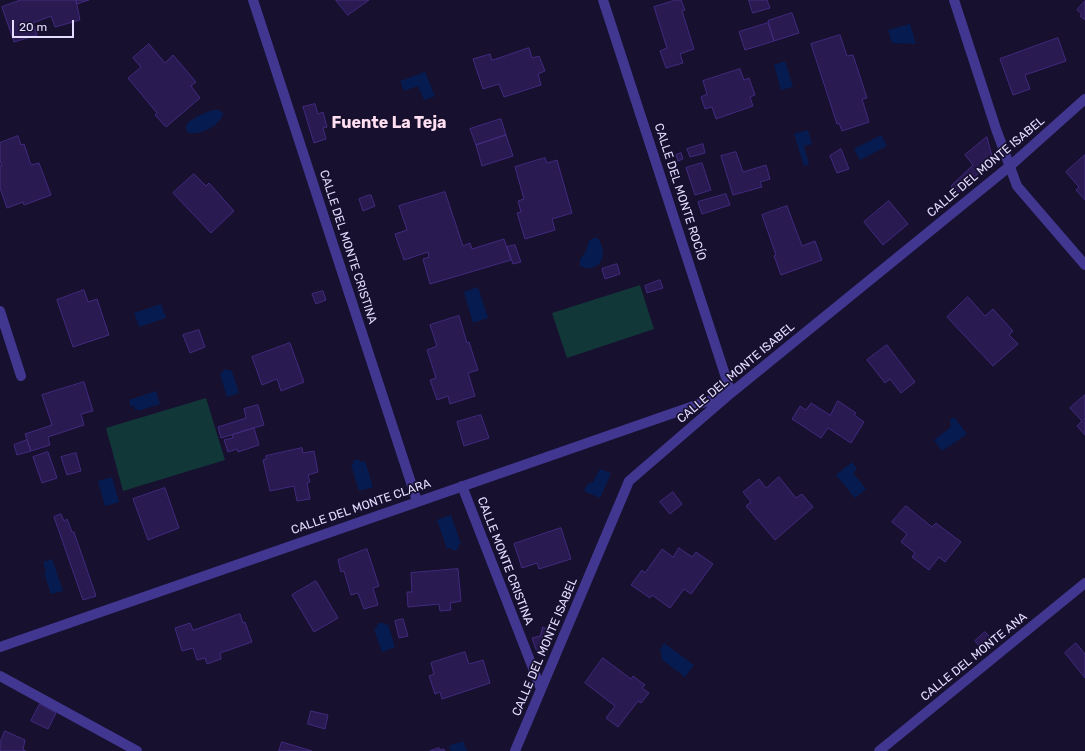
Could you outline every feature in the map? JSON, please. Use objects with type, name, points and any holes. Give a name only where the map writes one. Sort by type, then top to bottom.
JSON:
[{"type":"street","name":"CALLE DEL MONTE CRISTINA","points":[[253,0],[417,501]]},
{"type":"street","name":"CALLE DEL MONTE ROCÍO","points":[[603,0],[731,393]]},
{"type":"street","points":[[954,0],[996,129],[1017,186],[1085,265]]},
{"type":"street","name":"CALLE DEL MONTE ISABEL","points":[[515,751],[629,481],[731,393],[1010,166],[1085,99]]},
{"type":"street","points":[[0,311],[21,376]]},
{"type":"street","name":"CALLE DEL MONTE CLARA","points":[[0,647],[731,393]]},
{"type":"street","name":"CALLE MONTE CRISTINA","points":[[462,486],[541,689]]},
{"type":"street","name":"CALLE DEL MONTE ANA","points":[[879,751],[1085,583]]},
{"type":"street","points":[[0,676],[137,751]]},
{"type":"green space","points":[[640,285],[654,329],[567,358],[552,313]]},
{"type":"green space","points":[[206,398],[225,460],[123,491],[106,428]]},
{"type":"water","points":[[910,24],[916,44],[892,43],[888,30]]},
{"type":"water","points":[[785,61],[793,87],[781,90],[774,65]]},
{"type":"water","points":[[425,72],[435,96],[424,100],[418,86],[404,91],[400,81]]},
{"type":"water","points":[[213,110],[219,110],[223,113],[222,117],[214,126],[197,133],[187,132],[186,126],[190,121]]},
{"type":"water","points":[[808,130],[812,144],[804,146],[809,164],[804,166],[794,134]]},
{"type":"water","points":[[881,135],[887,146],[860,160],[854,149]]},
{"type":"water","points":[[593,238],[598,238],[600,242],[603,250],[602,258],[595,267],[584,268],[580,266],[580,260],[586,251],[589,241]]},
{"type":"water","points":[[478,287],[488,318],[473,323],[464,292]]},
{"type":"water","points":[[161,304],[166,318],[139,327],[134,313]]},
{"type":"water","points":[[225,369],[232,371],[239,393],[227,397],[220,374]]},
{"type":"water","points":[[156,391],[160,404],[138,411],[138,409],[135,410],[134,406],[131,407],[129,400]]},
{"type":"water","points":[[954,417],[967,434],[942,451],[934,440],[951,427],[950,420]]},
{"type":"water","points":[[357,459],[362,462],[365,461],[373,487],[359,491],[351,465],[354,460]]},
{"type":"water","points":[[852,462],[857,469],[853,473],[866,489],[855,498],[836,475]]},
{"type":"water","points":[[600,469],[611,473],[600,498],[584,491],[587,485],[593,482]]},
{"type":"water","points":[[112,477],[119,502],[105,506],[98,481]]},
{"type":"water","points":[[451,515],[461,544],[458,545],[458,549],[455,551],[450,548],[447,549],[437,520]]},
{"type":"water","points":[[52,559],[63,591],[51,594],[44,573],[46,572],[43,562]]},
{"type":"water","points":[[379,623],[386,625],[388,624],[395,647],[382,652],[374,629],[377,628]]},
{"type":"water","points":[[664,643],[694,665],[685,677],[661,659],[662,657],[660,650]]},
{"type":"water","points":[[463,741],[467,751],[451,751],[449,746]]},
{"type":"building","points":[[21,0],[76,0],[80,20],[55,27],[51,16],[33,23],[37,35],[14,42],[2,7]]},
{"type":"building","points":[[76,0],[89,0],[77,4]]},
{"type":"building","points":[[336,0],[369,0],[348,15]]},
{"type":"building","points":[[676,0],[681,0],[685,10],[682,11],[694,49],[680,54],[683,63],[666,68],[660,51],[667,48],[654,7]]},
{"type":"building","points":[[749,0],[767,0],[770,8],[753,13]]},
{"type":"building","points":[[1085,1],[1085,20],[1080,16],[1082,14],[1077,10]]},
{"type":"building","points":[[792,13],[799,33],[774,41],[768,21]]},
{"type":"building","points":[[768,23],[774,41],[745,50],[739,32]]},
{"type":"building","points":[[840,35],[847,56],[853,55],[867,98],[862,99],[869,122],[842,131],[839,123],[837,124],[811,44]]},
{"type":"building","points":[[1058,38],[1066,61],[1025,75],[1030,89],[1013,95],[1000,59]]},
{"type":"building","points":[[149,44],[165,63],[173,55],[196,82],[191,86],[200,98],[166,127],[155,115],[157,113],[128,78],[141,67],[133,58]]},
{"type":"building","points":[[529,48],[532,58],[539,56],[545,71],[538,74],[541,85],[504,97],[499,84],[483,89],[473,59],[490,54],[492,60]]},
{"type":"building","points":[[740,69],[744,80],[749,78],[755,95],[750,97],[753,106],[716,119],[712,107],[705,109],[701,97],[707,94],[703,81]]},
{"type":"building","points":[[315,104],[318,114],[323,112],[327,127],[323,128],[326,139],[314,143],[303,107]]},
{"type":"building","points":[[501,119],[506,135],[476,145],[470,129]]},
{"type":"building","points":[[506,135],[513,156],[482,166],[476,145]]},
{"type":"building","points":[[18,136],[21,145],[24,144],[31,165],[39,163],[51,195],[24,205],[23,202],[7,208],[0,188],[0,166],[2,166],[0,160],[0,143]]},
{"type":"building","points":[[987,137],[993,160],[956,194],[951,186],[973,165],[965,155]]},
{"type":"building","points":[[703,144],[705,153],[690,157],[687,149]]},
{"type":"building","points":[[841,149],[849,169],[837,173],[830,156]]},
{"type":"building","points":[[736,152],[743,172],[766,165],[770,179],[760,182],[762,187],[733,195],[721,156]]},
{"type":"building","points":[[681,153],[683,159],[678,161],[676,155]]},
{"type":"building","points":[[1085,155],[1085,200],[1076,190],[1079,187],[1066,172]]},
{"type":"building","points":[[545,158],[547,163],[557,160],[572,213],[552,219],[555,230],[525,239],[517,213],[521,212],[518,201],[524,199],[515,167]]},
{"type":"building","points":[[702,163],[711,190],[695,195],[686,168]]},
{"type":"building","points":[[194,174],[206,186],[209,183],[234,211],[211,233],[173,193]]},
{"type":"building","points":[[445,192],[463,246],[470,243],[472,249],[504,239],[511,260],[430,284],[423,259],[429,257],[428,252],[404,260],[395,234],[407,230],[399,206]]},
{"type":"building","points":[[726,194],[730,205],[702,214],[698,202]]},
{"type":"building","points":[[371,195],[375,206],[363,211],[359,199]]},
{"type":"building","points":[[889,201],[908,224],[883,245],[864,222]]},
{"type":"building","points":[[787,206],[802,246],[815,241],[822,260],[781,275],[774,256],[776,255],[762,215]]},
{"type":"building","points":[[515,245],[521,262],[513,264],[507,247]]},
{"type":"building","points":[[617,264],[620,274],[605,279],[602,269]]},
{"type":"building","points":[[660,280],[663,288],[647,293],[645,286]]},
{"type":"building","points":[[84,290],[88,302],[97,299],[109,335],[73,347],[57,300]]},
{"type":"building","points":[[323,291],[326,300],[316,304],[312,294]]},
{"type":"building","points":[[968,297],[985,316],[993,309],[1013,331],[1009,335],[1018,344],[993,366],[947,317]]},
{"type":"building","points":[[459,316],[467,343],[469,342],[478,370],[468,373],[475,396],[450,404],[448,396],[437,400],[430,380],[436,378],[427,350],[437,346],[430,325]]},
{"type":"building","points":[[199,330],[205,347],[190,353],[183,335]]},
{"type":"building","points":[[290,343],[304,382],[281,391],[277,379],[262,385],[252,357]]},
{"type":"building","points":[[887,345],[915,382],[901,393],[890,379],[885,383],[867,360]]},
{"type":"building","points":[[84,382],[93,411],[81,414],[84,425],[48,437],[50,445],[31,451],[25,434],[52,425],[42,395]]},
{"type":"building","points":[[1085,395],[1085,435],[1077,426],[1082,421],[1070,408]]},
{"type":"building","points":[[838,401],[856,413],[854,415],[864,422],[851,443],[828,428],[821,438],[792,419],[800,406],[806,410],[811,403],[830,415]]},
{"type":"building","points":[[258,405],[264,425],[221,438],[218,427],[246,418],[244,409]]},
{"type":"building","points":[[481,415],[489,438],[464,446],[457,422]]},
{"type":"building","points":[[254,428],[259,445],[238,452],[237,449],[228,452],[224,440],[233,438],[232,435]]},
{"type":"building","points":[[27,440],[31,451],[17,455],[14,445]]},
{"type":"building","points":[[302,448],[303,453],[314,451],[318,472],[308,475],[310,482],[307,483],[310,499],[297,501],[294,486],[270,491],[263,460],[266,459],[266,456]]},
{"type":"building","points":[[48,452],[57,478],[42,483],[33,457]]},
{"type":"building","points":[[76,453],[81,471],[67,475],[61,457]]},
{"type":"building","points":[[779,477],[796,498],[802,494],[813,507],[775,540],[746,506],[751,502],[743,492],[759,479],[766,488]]},
{"type":"building","points":[[165,488],[179,528],[148,540],[133,499]]},
{"type":"building","points":[[673,492],[682,504],[670,514],[660,502]]},
{"type":"building","points":[[906,506],[932,527],[936,523],[961,542],[945,562],[939,557],[929,570],[912,557],[915,553],[901,542],[907,534],[892,522]]},
{"type":"building","points":[[61,514],[64,521],[67,519],[72,532],[74,532],[96,596],[83,600],[54,517]]},
{"type":"building","points":[[561,528],[571,559],[539,569],[537,563],[522,568],[514,544]]},
{"type":"building","points":[[679,548],[692,557],[696,552],[713,564],[691,594],[684,589],[670,608],[652,595],[650,598],[631,585],[642,570],[645,573],[662,549],[673,557]]},
{"type":"building","points":[[367,549],[379,586],[373,588],[378,605],[364,609],[358,593],[351,595],[344,571],[341,572],[338,560]]},
{"type":"building","points":[[458,569],[461,601],[450,603],[451,610],[440,611],[439,604],[408,607],[407,592],[412,592],[411,573]]},
{"type":"building","points":[[316,581],[338,618],[314,632],[292,595]]},
{"type":"building","points":[[240,614],[243,623],[245,622],[252,642],[220,653],[221,659],[207,664],[205,658],[197,660],[193,648],[182,651],[175,628],[190,623],[193,630]]},
{"type":"building","points":[[403,619],[408,636],[399,638],[395,621]]},
{"type":"building","points":[[543,627],[550,631],[541,655],[538,655],[532,638],[540,636]]},
{"type":"building","points":[[985,632],[991,638],[980,647],[975,641]]},
{"type":"building","points":[[1076,643],[1085,654],[1085,678],[1065,653]]},
{"type":"building","points":[[465,652],[469,664],[483,660],[490,683],[442,699],[440,692],[435,694],[429,676],[434,674],[431,663]]},
{"type":"building","points":[[603,658],[631,679],[633,676],[645,685],[642,688],[649,693],[641,703],[638,701],[618,727],[606,718],[615,706],[585,683]]},
{"type":"building","points":[[40,704],[56,713],[48,729],[31,721]]},
{"type":"building","points":[[311,711],[328,715],[325,729],[308,724]]},
{"type":"building","points":[[5,731],[25,740],[23,750],[26,751],[0,751],[0,743]]},
{"type":"building","points":[[282,742],[312,751],[279,751]]},
{"type":"building","points":[[439,748],[439,750],[444,749],[445,751],[430,751]]},
{"type":"district","name":"Fuente La Teja","points":[[389,123]]}]
